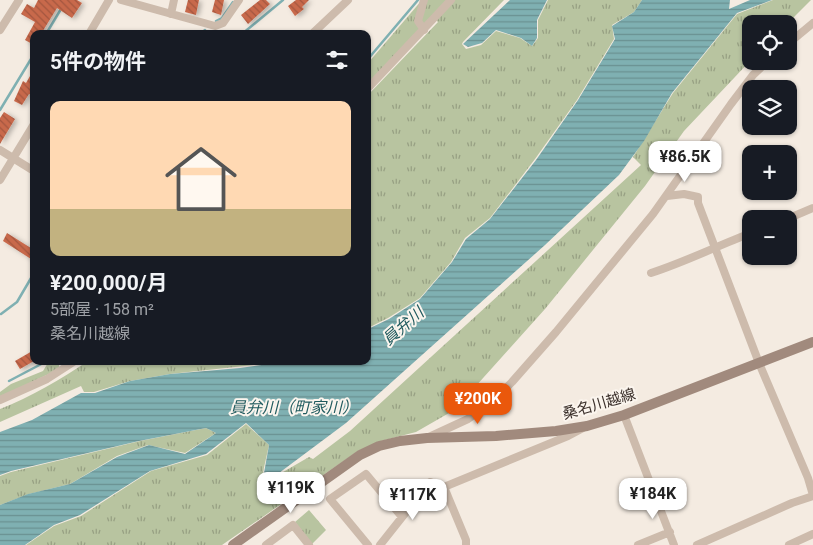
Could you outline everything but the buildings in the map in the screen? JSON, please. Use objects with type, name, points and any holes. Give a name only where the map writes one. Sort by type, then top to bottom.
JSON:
[{"type":"main road","name":"桑名川越線","points":[[233,545],[360,455],[379,446],[427,438],[496,436],[556,431],[587,426],[624,415],[813,342]]},
{"type":"street","points":[[0,30],[19,0]]},
{"type":"street","points":[[91,30],[109,0]]},
{"type":"street","points":[[121,0],[219,26],[239,0]]},
{"type":"street","points":[[170,14],[174,0]]},
{"type":"street","points":[[316,30],[348,0]]},
{"type":"street","points":[[424,0],[418,21],[424,30]]},
{"type":"street","points":[[371,85],[451,0]]},
{"type":"street","points":[[797,36],[813,23]]},
{"type":"street","points":[[427,438],[468,419],[492,401],[512,382],[556,332],[667,196],[731,104],[758,70]]},
{"type":"street","points":[[0,180],[30,130]]},
{"type":"street","points":[[0,150],[30,169]]},
{"type":"street","points":[[667,196],[684,194],[698,197],[698,203],[714,248],[758,363],[810,477],[813,496],[792,503],[697,545]]},
{"type":"street","points":[[797,215],[813,208]]},
{"type":"street","points":[[651,273],[679,264],[742,237]]},
{"type":"street","points":[[0,400],[48,379],[63,365]]},
{"type":"street","points":[[624,415],[674,545]]},
{"type":"street","points":[[380,545],[430,482],[444,486],[568,436],[587,426]]},
{"type":"street","points":[[368,545],[330,498],[366,474],[402,516]]},
{"type":"street","points":[[444,486],[466,540],[465,545]]},
{"type":"street","points":[[266,545],[293,525],[309,545]]},
{"type":"street","points":[[638,545],[670,532]]},
{"type":"street","points":[[789,545],[813,534]]},
{"type":"green space","points":[[422,0],[504,0],[463,42],[462,44],[466,49],[481,45],[496,31],[520,38],[532,46],[538,38],[538,20],[548,0],[642,0],[634,12],[612,25],[614,39],[577,100],[490,218],[465,238],[451,262],[420,298],[371,326],[371,92],[438,22],[433,18],[371,80],[371,60]]},
{"type":"green space","points":[[773,0],[811,0],[796,15],[742,15],[742,70],[684,131],[645,186],[545,309],[475,387],[470,401],[416,432],[381,441],[358,451],[222,545],[26,545],[54,526],[81,516],[151,471],[207,455],[246,424],[269,445],[263,472],[271,479],[309,457],[313,459],[350,431],[641,165],[633,157],[673,93],[737,14]]},
{"type":"green space","points":[[47,365],[59,365],[53,372],[0,397],[0,392],[11,384],[43,371]]},
{"type":"green space","points":[[82,365],[254,365],[170,374],[130,381],[94,392],[84,392],[81,386],[0,422],[0,409],[46,387]]},
{"type":"green space","points":[[206,428],[216,433],[185,453],[148,445],[117,456],[70,484],[29,494],[0,505],[0,476],[140,441]]},
{"type":"green space","points":[[309,510],[326,530],[312,544],[295,522]]},
{"type":"water","points":[[510,0],[547,0],[537,20],[537,38],[532,46],[521,38],[496,30],[482,43],[468,47],[463,44]]},
{"type":"water","name":"員弁川（町家川）","points":[[642,0],[730,0],[729,9],[750,0],[772,0],[737,13],[672,93],[644,141],[619,175],[545,245],[346,423],[271,479],[264,473],[269,445],[246,423],[206,454],[150,471],[80,515],[54,525],[25,545],[0,545],[0,505],[28,494],[70,484],[117,457],[149,445],[185,454],[216,433],[206,428],[139,441],[0,475],[0,432],[32,420],[81,393],[95,393],[130,381],[170,374],[262,365],[371,365],[371,328],[389,319],[420,299],[452,262],[466,239],[490,219],[536,160],[578,100],[615,39],[612,26],[634,12]]},
{"type":"waterway","points":[[247,30],[283,0]]},
{"type":"waterway","points":[[371,55],[418,0]]},
{"type":"waterway","points":[[216,21],[222,18],[233,2]]},
{"type":"waterway","points":[[48,30],[61,9]]},
{"type":"waterway","points":[[0,110],[30,61]]},
{"type":"waterway","points":[[1,314],[17,302],[30,280]]},
{"type":"waterway","points":[[9,381],[39,365]]},
{"type":"water label","name":"員弁川","points":[[403,326]]}]
